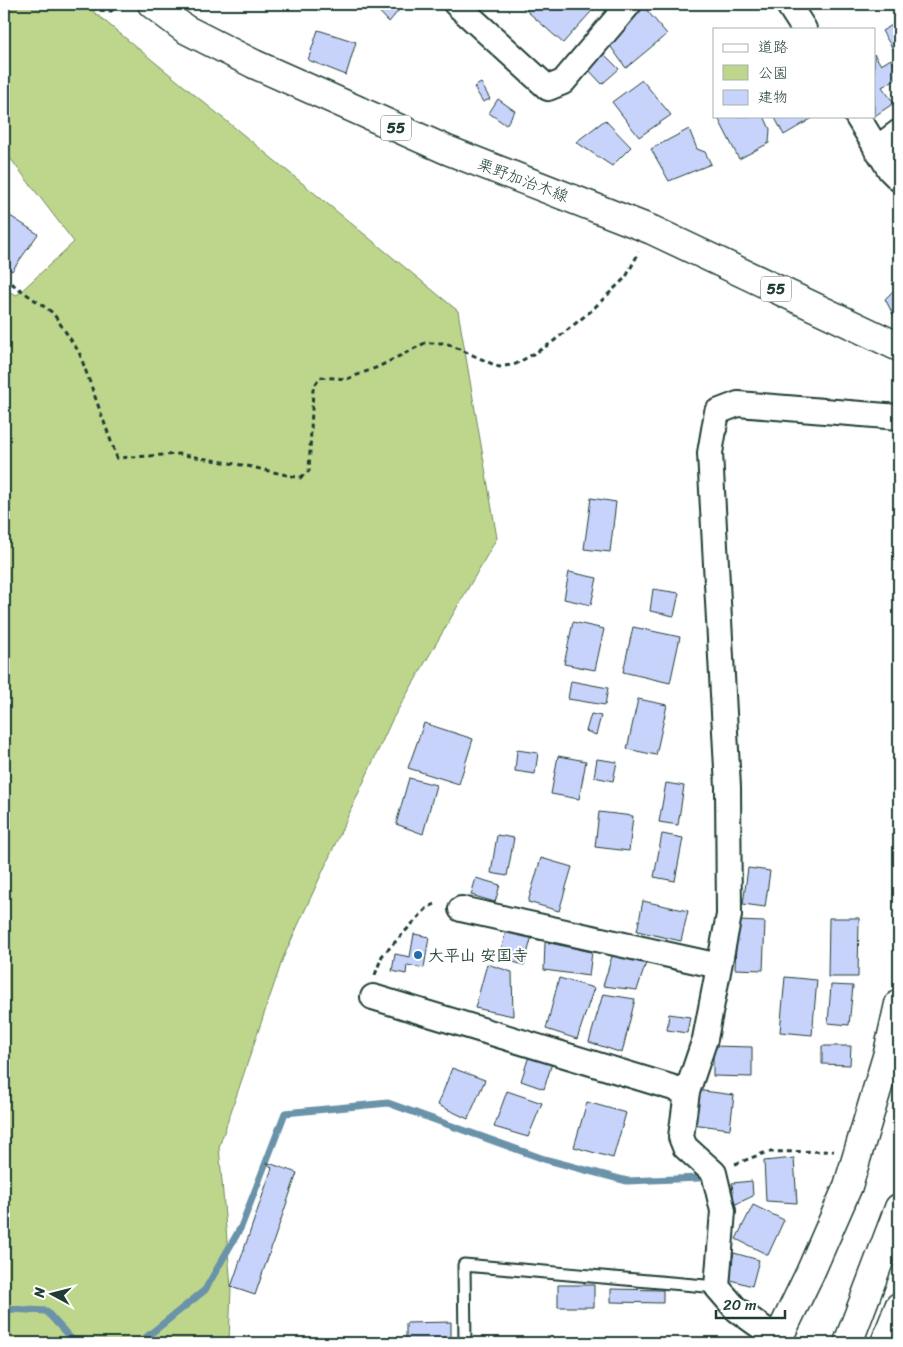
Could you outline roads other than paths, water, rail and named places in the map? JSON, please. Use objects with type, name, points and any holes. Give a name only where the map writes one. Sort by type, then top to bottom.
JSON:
[{"type":"main road","name":"栗野加治木線","points":[[152,4],[185,30],[254,64],[447,150],[652,230],[899,347]]},
{"type":"main road","points":[[777,1341],[848,1186],[888,1053],[899,1004]]},
{"type":"main road","points":[[848,1343],[899,1208]]},
{"type":"main road","points":[[885,1343],[899,1307]]},
{"type":"street","points":[[456,4],[548,88],[563,82],[629,4]]},
{"type":"street","points":[[788,4],[803,28]]},
{"type":"street","points":[[858,118],[890,170],[899,179]]},
{"type":"street","points":[[876,149],[899,132]]},
{"type":"street","points":[[777,1341],[736,1308],[717,1287],[723,1211],[714,1173],[685,1147],[681,1138],[687,1092],[705,1039],[728,915],[728,787],[710,453],[717,412],[738,404],[899,417]]},
{"type":"street","points":[[461,909],[719,966]]},
{"type":"street","points":[[373,998],[687,1092]]},
{"type":"lane","points":[[465,1343],[464,1265],[717,1287]]},
{"type":"waterway","points":[[136,1343],[144,1339],[205,1290],[241,1227],[285,1113],[388,1103],[544,1159],[627,1181],[700,1178]]},
{"type":"waterway","points":[[4,1313],[10,1309],[46,1311],[75,1343]]},
{"type":"place","name":"大平山 安国寺","points":[[418,955]]}]
